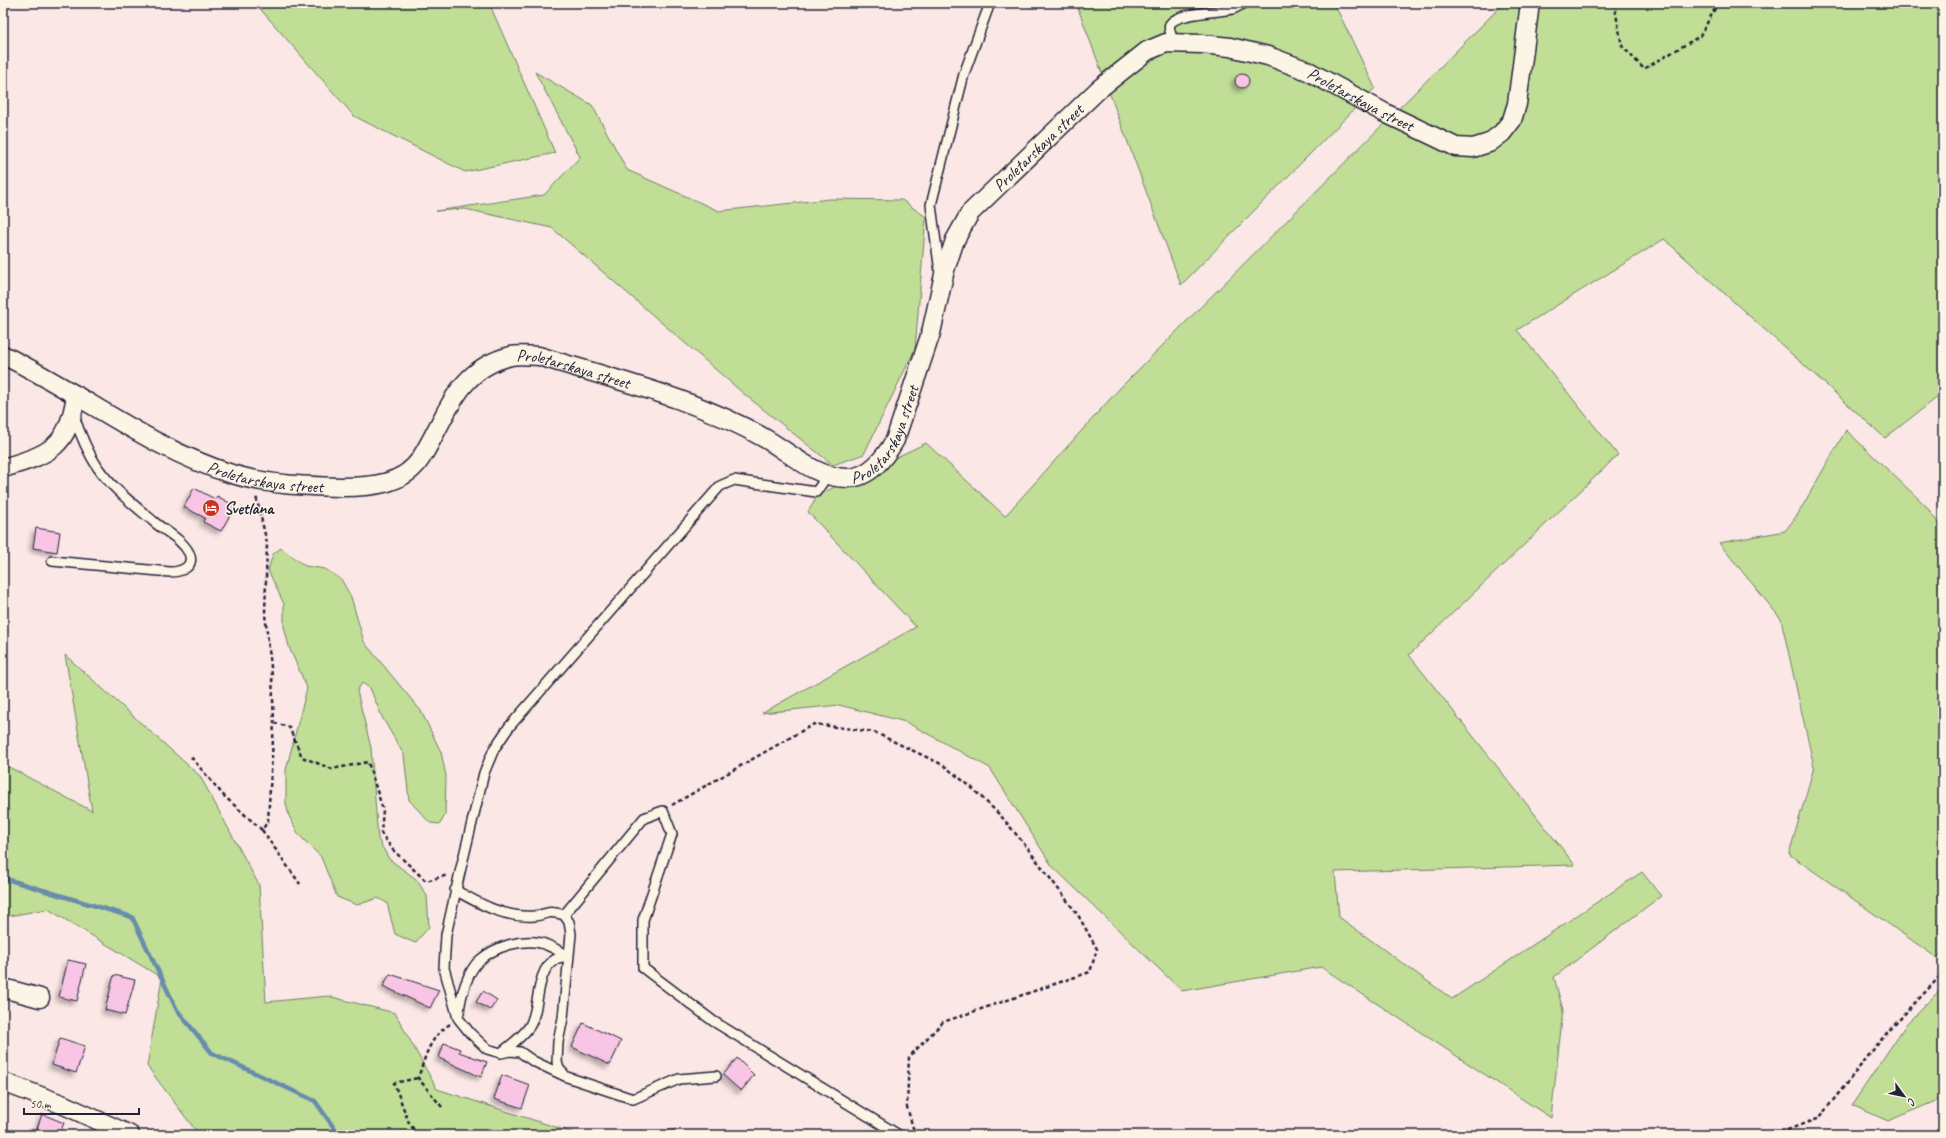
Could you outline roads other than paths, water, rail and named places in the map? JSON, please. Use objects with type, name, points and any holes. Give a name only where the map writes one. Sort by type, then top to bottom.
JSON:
[{"type":"street","name":"Proletarskaya street","points":[[3,355],[29,367],[129,426],[192,458],[233,474],[277,483],[358,487],[390,482],[404,476],[420,460],[449,404],[465,381],[486,364],[512,356],[539,356],[648,390],[714,413],[766,439],[818,472],[848,478],[863,474],[876,466],[886,455],[895,440],[916,382],[931,333],[942,287],[956,240],[970,213],[1099,89],[1147,51],[1166,43],[1230,46],[1268,56],[1308,71],[1385,113],[1456,147],[1473,148],[1489,143],[1502,133],[1512,120],[1517,104],[1530,3]]},
{"type":"street","points":[[3,468],[44,455],[59,442],[73,414],[76,395]]},
{"type":"street","points":[[3,988],[40,998]]},
{"type":"street","points":[[3,1082],[64,1105],[130,1135]]},
{"type":"lane","points":[[942,287],[931,205],[964,74],[990,3]]},
{"type":"lane","points":[[1166,43],[1172,36],[1169,29],[1170,24],[1175,20],[1204,12],[1234,8],[1245,3]]},
{"type":"lane","points":[[52,561],[170,572],[181,572],[186,569],[190,562],[189,554],[178,541],[123,495],[99,469],[84,442],[73,414]]},
{"type":"lane","points":[[716,1076],[679,1079],[632,1099],[567,1077],[533,1061],[520,1052],[510,1051],[501,1053],[487,1049],[470,1033],[458,1018],[444,968],[446,936],[484,773],[494,750],[508,727],[720,486],[734,480],[816,492],[823,482],[818,472]]},
{"type":"lane","points":[[564,915],[644,818],[663,811],[672,834],[643,920],[643,968],[713,1021],[899,1135]]},
{"type":"lane","points":[[456,890],[483,906],[510,915],[534,916],[552,912],[564,915],[569,922],[571,934],[563,1018],[556,1062],[559,1069],[567,1077]]},
{"type":"lane","points":[[458,1018],[460,997],[479,960],[498,949],[519,942],[541,943],[568,956]]},
{"type":"lane","points":[[501,1053],[529,1026],[535,1009],[537,996],[548,968],[556,959],[568,956]]},
{"type":"waterway","points":[[3,878],[132,917],[177,1010],[212,1053],[315,1101],[339,1135]]},
{"type":"place","name":"Svetlana","points":[[211,508]]}]
